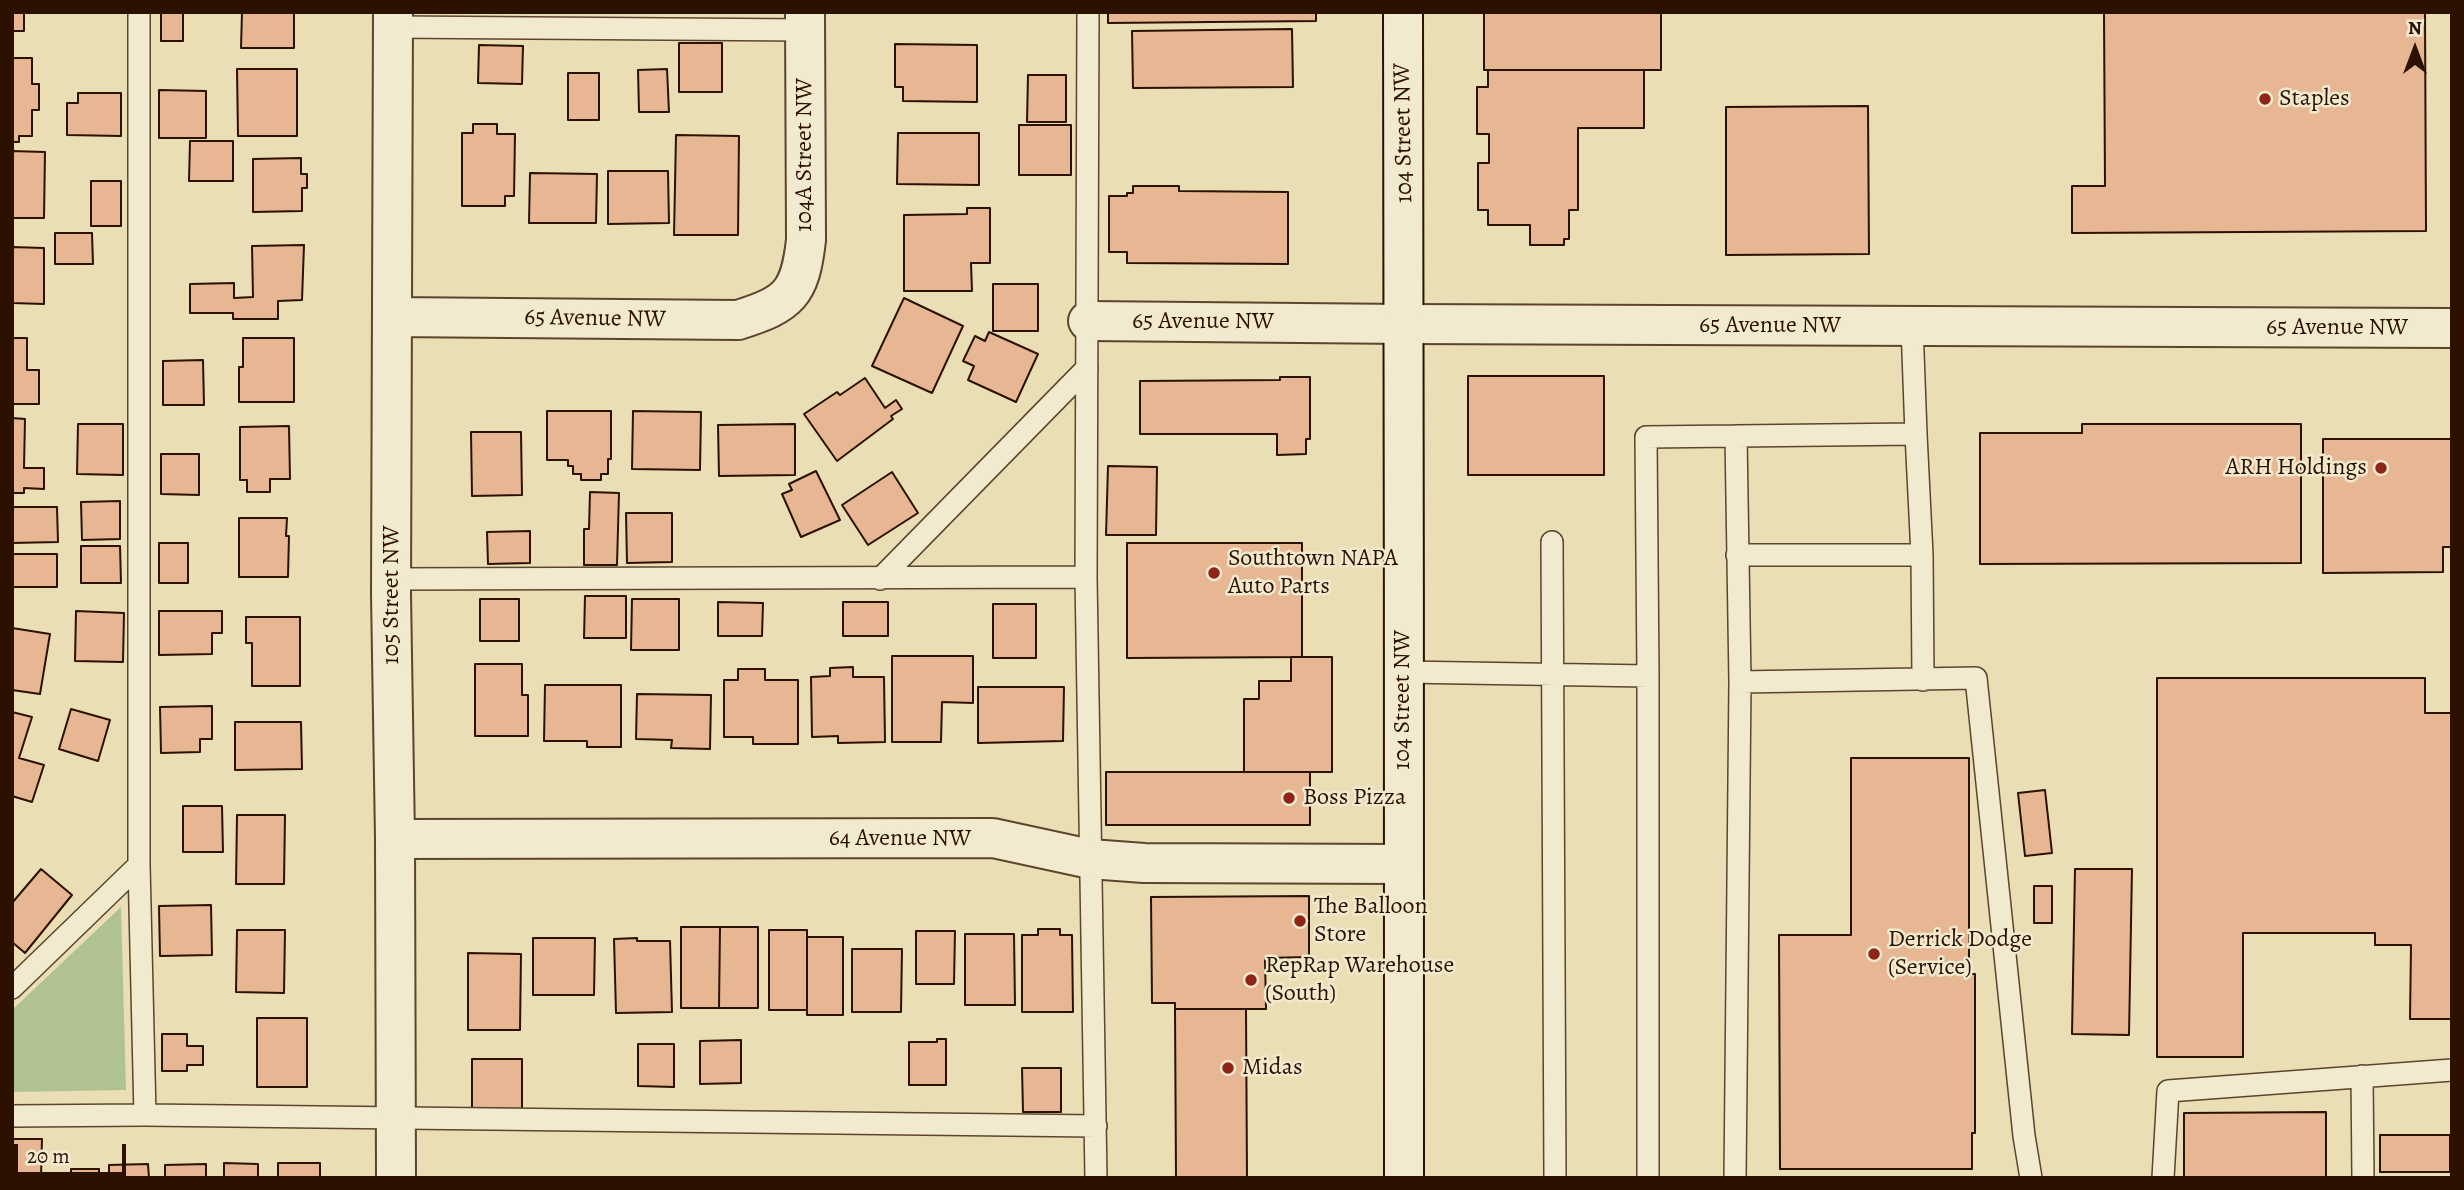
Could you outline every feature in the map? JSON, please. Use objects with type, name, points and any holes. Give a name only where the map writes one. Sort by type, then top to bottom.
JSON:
[{"type":"street","name":"104 Street NW","points":[[1403,12],[1406,324],[1402,864],[1404,1178]]},
{"type":"street","name":"105 Street NW","points":[[393,20],[391,579],[396,1178]]},
{"type":"street","name":"104A Street NW","points":[[790,296],[803,270],[806,240],[805,21]]},
{"type":"street","name":"65 Avenue NW","points":[[394,317],[738,320],[765,311],[790,296]]},
{"type":"street","name":"65 Avenue NW","points":[[1088,321],[2452,328]]},
{"type":"street","name":"64 Avenue NW","points":[[395,839],[993,838],[1090,859],[1144,863],[1402,864]]},
{"type":"lane","points":[[139,12],[139,865],[145,1115]]},
{"type":"lane","points":[[1088,12],[1086,577],[1096,1178]]},
{"type":"lane","points":[[393,20],[805,21]]},
{"type":"lane","points":[[1912,326],[1922,555],[1923,680]]},
{"type":"lane","points":[[880,579],[1087,368]]},
{"type":"lane","points":[[1648,1178],[1646,437],[1916,434]]},
{"type":"lane","points":[[1735,1178],[1740,682],[1736,436]]},
{"type":"lane","points":[[1552,542],[1555,1178]]},
{"type":"lane","points":[[1737,555],[1922,555]]},
{"type":"lane","points":[[391,579],[1086,577]]},
{"type":"lane","points":[[1404,672],[1648,676]]},
{"type":"lane","points":[[1740,682],[1976,678],[2024,1136],[2031,1178]]},
{"type":"lane","points":[[12,988],[139,865]]},
{"type":"lane","points":[[2163,1178],[2168,1091],[2452,1070]]},
{"type":"lane","points":[[2362,1076],[2363,1178]]},
{"type":"lane","points":[[12,1116],[145,1115],[1096,1126]]},
{"type":"green space","points":[[121,907],[126,1090],[12,1092],[12,1010]]},
{"type":"building","points":[[12,12],[24,12],[24,31],[12,31]]},
{"type":"building","points":[[161,12],[183,12],[183,41],[161,41]]},
{"type":"building","points":[[242,12],[294,12],[294,48],[241,48]]},
{"type":"building","points":[[1108,12],[1316,12],[1316,21],[1108,23]]},
{"type":"building","points":[[1484,12],[1661,12],[1661,70],[1484,70]]},
{"type":"building","name":"Staples","points":[[2104,12],[2425,12],[2426,231],[2072,233],[2072,186],[2105,186]]},
{"type":"building","points":[[1292,29],[1293,87],[1133,88],[1132,31]]},
{"type":"building","points":[[679,43],[722,43],[722,92],[679,92]]},
{"type":"building","points":[[895,44],[977,45],[977,102],[903,101],[903,87],[895,87]]},
{"type":"building","points":[[479,45],[523,46],[522,84],[478,83]]},
{"type":"building","points":[[12,58],[32,58],[32,84],[39,84],[39,110],[32,110],[32,136],[19,136],[19,142],[12,142]]},
{"type":"building","points":[[237,69],[297,69],[297,136],[238,136]]},
{"type":"building","points":[[667,69],[669,112],[639,112],[638,70]]},
{"type":"building","points":[[1488,70],[1644,70],[1644,128],[1578,128],[1578,210],[1569,210],[1569,239],[1564,239],[1564,245],[1530,245],[1530,225],[1488,225],[1488,210],[1478,210],[1478,163],[1489,163],[1489,134],[1477,134],[1477,87],[1488,87]]},
{"type":"building","points":[[568,73],[599,73],[599,120],[568,120]]},
{"type":"building","points":[[1028,75],[1066,75],[1066,122],[1027,122]]},
{"type":"building","points":[[159,90],[206,91],[206,138],[159,138]]},
{"type":"building","points":[[78,93],[121,93],[121,136],[67,135],[67,103],[78,103]]},
{"type":"building","points":[[1868,106],[1869,254],[1726,255],[1726,107]]},
{"type":"building","points":[[473,124],[497,124],[497,134],[515,134],[514,196],[505,196],[505,206],[462,206],[462,133],[473,133]]},
{"type":"building","points":[[1019,125],[1071,125],[1071,175],[1019,175]]},
{"type":"building","points":[[898,133],[979,133],[979,185],[897,184]]},
{"type":"building","points":[[676,135],[739,136],[738,235],[674,235]]},
{"type":"building","points":[[190,141],[233,141],[233,181],[189,181]]},
{"type":"building","points":[[12,151],[45,152],[44,218],[12,218]]},
{"type":"building","points":[[301,158],[301,174],[307,174],[307,188],[302,188],[302,211],[253,212],[253,159]]},
{"type":"building","points":[[608,171],[668,171],[669,223],[608,224]]},
{"type":"building","points":[[530,173],[597,174],[596,223],[529,223]]},
{"type":"building","points":[[91,181],[121,181],[121,226],[91,226]]},
{"type":"building","points":[[1133,186],[1179,186],[1179,191],[1288,192],[1288,264],[1127,263],[1127,252],[1109,252],[1109,196],[1127,196],[1127,193],[1133,193]]},
{"type":"building","points":[[967,208],[990,208],[990,263],[971,263],[972,291],[904,291],[904,215],[967,214]]},
{"type":"building","points":[[55,233],[92,233],[93,264],[55,264]]},
{"type":"building","points":[[304,245],[302,300],[278,301],[278,319],[233,319],[233,313],[190,313],[190,284],[234,283],[234,298],[253,297],[252,246]]},
{"type":"building","points":[[12,247],[44,248],[44,304],[12,303]]},
{"type":"building","points":[[993,284],[1038,284],[1038,331],[993,331]]},
{"type":"building","points":[[904,298],[963,326],[932,393],[872,366]]},
{"type":"building","points":[[989,332],[1038,354],[1016,402],[968,380],[974,366],[963,361],[975,336],[985,341]]},
{"type":"building","points":[[12,338],[27,338],[27,370],[39,370],[39,404],[12,404]]},
{"type":"building","points":[[243,338],[294,338],[294,402],[239,402],[239,367],[243,367]]},
{"type":"building","points":[[203,360],[204,405],[163,405],[163,361]]},
{"type":"building","points":[[1468,376],[1604,376],[1604,475],[1468,475]]},
{"type":"building","points":[[1280,377],[1310,377],[1310,439],[1306,439],[1306,454],[1277,455],[1277,434],[1140,434],[1140,381],[1280,380]]},
{"type":"building","points":[[865,378],[885,408],[896,400],[902,409],[891,416],[893,419],[837,461],[804,414],[837,392],[840,395]]},
{"type":"building","points":[[547,411],[611,411],[611,459],[608,459],[608,474],[601,474],[601,480],[581,480],[581,474],[573,474],[573,466],[568,466],[568,460],[547,460]]},
{"type":"building","points":[[633,411],[701,412],[700,470],[632,469]]},
{"type":"building","points":[[12,418],[25,419],[24,468],[44,468],[44,489],[24,488],[24,493],[12,493]]},
{"type":"building","points":[[78,424],[123,424],[123,475],[77,474]]},
{"type":"building","points":[[795,424],[795,475],[719,476],[718,425]]},
{"type":"building","points":[[2082,424],[2301,424],[2301,563],[1980,564],[1980,433],[2082,433]]},
{"type":"building","points":[[289,426],[290,479],[270,479],[270,492],[247,492],[247,480],[240,480],[240,427]]},
{"type":"building","points":[[471,432],[521,432],[522,495],[472,496]]},
{"type":"building","points":[[2323,439],[2452,439],[2452,547],[2443,547],[2443,572],[2323,573]]},
{"type":"building","points":[[161,454],[199,454],[199,495],[161,494]]},
{"type":"building","points":[[1108,466],[1157,467],[1156,535],[1106,535]]},
{"type":"building","points":[[816,471],[840,520],[801,537],[782,494],[792,490],[789,484]]},
{"type":"building","points":[[892,472],[918,513],[868,545],[842,505]]},
{"type":"building","points":[[590,492],[619,493],[617,565],[584,565],[584,529],[589,529]]},
{"type":"building","points":[[120,501],[120,539],[82,540],[81,502]]},
{"type":"building","points":[[12,507],[57,507],[58,542],[12,543]]},
{"type":"building","points":[[626,513],[672,513],[672,562],[627,563]]},
{"type":"building","points":[[239,518],[287,518],[288,577],[239,577]]},
{"type":"building","points":[[530,531],[530,563],[488,564],[487,532]]},
{"type":"building","points":[[159,543],[188,543],[188,583],[159,583]]},
{"type":"building","name":"Southtown NAPA Auto Parts","points":[[1127,543],[1302,543],[1302,657],[1127,658]]},
{"type":"building","points":[[81,546],[120,546],[121,583],[81,583]]},
{"type":"building","points":[[12,554],[57,554],[57,587],[12,587]]},
{"type":"building","points":[[585,596],[626,596],[626,638],[584,638]]},
{"type":"building","points":[[480,599],[519,599],[519,641],[480,641]]},
{"type":"building","points":[[632,599],[679,599],[679,650],[631,650]]},
{"type":"building","points":[[718,602],[763,603],[762,636],[718,636]]},
{"type":"building","points":[[843,602],[888,602],[888,636],[843,636]]},
{"type":"building","points":[[993,604],[1036,604],[1036,658],[993,658]]},
{"type":"building","points":[[76,611],[124,613],[123,662],[75,661]]},
{"type":"building","points":[[159,611],[222,611],[222,633],[212,633],[212,654],[159,655]]},
{"type":"building","points":[[246,617],[300,617],[300,686],[252,686],[252,643],[246,643]]},
{"type":"building","points":[[12,628],[50,634],[40,694],[12,690]]},
{"type":"building","points":[[892,656],[973,656],[973,703],[942,702],[941,742],[892,742]]},
{"type":"building","points":[[1291,657],[1332,657],[1332,772],[1244,772],[1244,699],[1259,699],[1259,681],[1291,681]]},
{"type":"building","points":[[475,664],[522,664],[522,695],[528,695],[528,736],[475,736]]},
{"type":"building","points":[[853,667],[853,677],[884,677],[885,742],[838,743],[838,736],[812,737],[811,677],[830,676],[830,668]]},
{"type":"building","points":[[738,669],[765,669],[765,680],[798,680],[798,744],[753,744],[753,737],[724,737],[724,680],[738,680]]},
{"type":"building","points":[[2157,678],[2425,678],[2425,713],[2452,713],[2452,1019],[2410,1019],[2411,945],[2375,945],[2375,933],[2243,933],[2243,1057],[2157,1057]]},
{"type":"building","points":[[545,685],[621,685],[621,747],[587,747],[587,741],[544,741]]},
{"type":"building","points":[[978,687],[1064,687],[1063,741],[978,743]]},
{"type":"building","points":[[637,694],[711,695],[710,749],[671,748],[672,740],[636,739]]},
{"type":"building","points":[[212,706],[212,739],[200,739],[200,752],[161,753],[160,707]]},
{"type":"building","points":[[71,709],[110,720],[98,761],[59,749]]},
{"type":"building","points":[[12,712],[32,717],[19,758],[44,765],[32,802],[12,796]]},
{"type":"building","points":[[235,722],[301,722],[302,769],[235,770]]},
{"type":"building","name":"Derrick Dodge (Service)","points":[[1851,758],[1969,758],[1969,974],[1975,974],[1975,1133],[1972,1133],[1972,1169],[1780,1169],[1779,935],[1851,935]]},
{"type":"building","points":[[1106,772],[1310,772],[1310,825],[1106,825]]},
{"type":"building","points":[[2045,790],[2052,853],[2025,856],[2018,793]]},
{"type":"building","points":[[183,806],[222,806],[223,852],[183,852]]},
{"type":"building","points":[[237,815],[285,815],[284,884],[236,884]]},
{"type":"building","points":[[41,869],[72,895],[25,953],[12,942],[12,903]]},
{"type":"building","points":[[2075,869],[2132,869],[2129,1035],[2072,1034]]},
{"type":"building","points":[[2034,886],[2052,886],[2052,923],[2034,923]]},
{"type":"building","points":[[1309,896],[1309,957],[1265,958],[1266,1009],[1175,1009],[1175,1003],[1152,1003],[1151,897]]},
{"type":"building","points":[[211,905],[212,955],[160,956],[159,906]]},
{"type":"building","points":[[681,927],[720,927],[719,1008],[681,1008]]},
{"type":"building","points":[[720,927],[758,927],[758,1008],[719,1008]]},
{"type":"building","points":[[1038,929],[1060,929],[1060,935],[1072,935],[1073,1012],[1022,1012],[1022,935],[1038,935]]},
{"type":"building","points":[[237,930],[285,930],[284,993],[236,992]]},
{"type":"building","points":[[769,930],[807,930],[807,1010],[769,1010]]},
{"type":"building","points":[[916,931],[955,931],[954,984],[916,984]]},
{"type":"building","points":[[965,934],[1014,934],[1015,1005],[965,1005]]},
{"type":"building","points":[[807,937],[843,937],[843,1015],[807,1015]]},
{"type":"building","points":[[533,938],[595,938],[594,995],[533,995]]},
{"type":"building","points":[[637,938],[637,941],[670,941],[672,1012],[616,1013],[614,939]]},
{"type":"building","points":[[852,949],[902,949],[901,1012],[852,1012]]},
{"type":"building","points":[[468,953],[521,954],[520,1030],[468,1030]]},
{"type":"building","points":[[1175,1009],[1246,1009],[1247,1178],[1176,1178]]},
{"type":"building","points":[[257,1018],[307,1018],[307,1087],[257,1087]]},
{"type":"building","points":[[162,1034],[187,1034],[187,1046],[203,1046],[203,1065],[187,1065],[187,1071],[162,1071]]},
{"type":"building","points":[[937,1039],[946,1039],[946,1085],[909,1085],[909,1042],[937,1042]]},
{"type":"building","points":[[741,1040],[741,1083],[700,1084],[700,1041]]},
{"type":"building","points":[[638,1044],[674,1044],[674,1087],[638,1086]]},
{"type":"building","points":[[472,1059],[522,1059],[522,1109],[472,1108]]},
{"type":"building","points":[[1022,1068],[1061,1068],[1061,1112],[1023,1112]]},
{"type":"building","points":[[2326,1112],[2326,1178],[2184,1178],[2184,1113]]},
{"type":"building","points":[[2380,1135],[2450,1135],[2450,1172],[2380,1172]]},
{"type":"building","points":[[12,1139],[42,1139],[41,1178],[12,1178]]},
{"type":"building","points":[[224,1163],[258,1164],[258,1178],[224,1178]]},
{"type":"building","points":[[278,1163],[320,1163],[320,1178],[278,1178]]},
{"type":"building","points":[[148,1164],[149,1178],[109,1178],[109,1165]]},
{"type":"building","points":[[206,1164],[206,1178],[165,1178],[165,1165]]},
{"type":"building","points":[[71,1169],[99,1169],[99,1178],[71,1178]]},
{"type":"place","name":"Staples","points":[[2265,99]]},
{"type":"place","name":"ARH Holdings","points":[[2381,468]]},
{"type":"place","name":"Southtown NAPA Auto Parts","points":[[1214,573]]},
{"type":"place","name":"Boss Pizza","points":[[1289,798]]},
{"type":"place","name":"The Balloon Store","points":[[1300,921]]},
{"type":"place","name":"Derrick Dodge (Service)","points":[[1874,954]]},
{"type":"place","name":"RepRap Warehouse (South)","points":[[1251,980]]},
{"type":"place","name":"Midas","points":[[1228,1068]]}]
